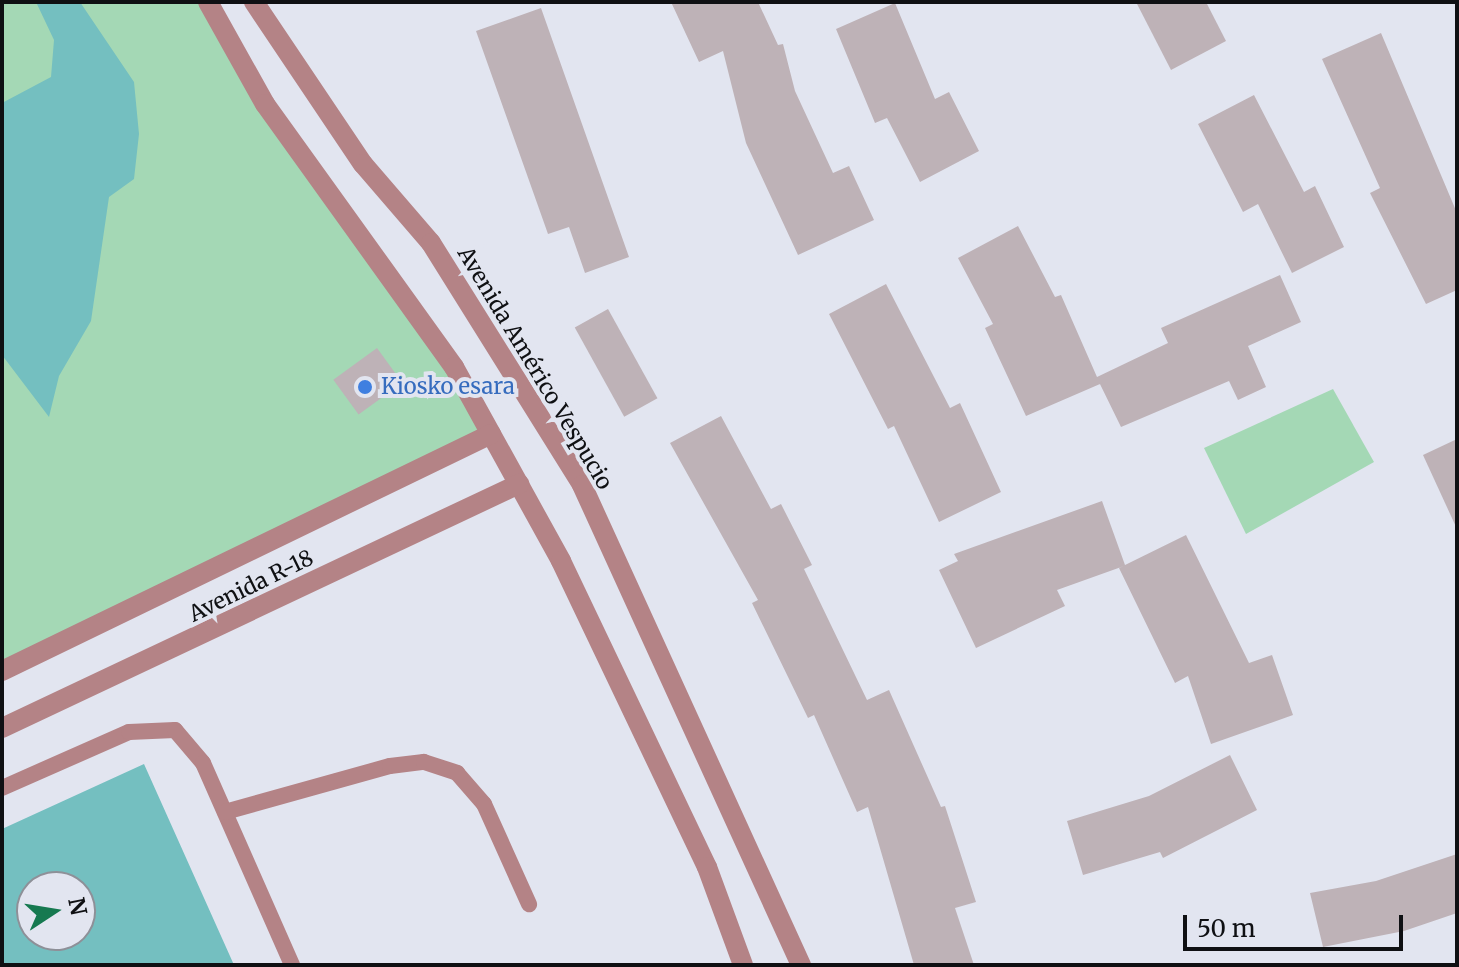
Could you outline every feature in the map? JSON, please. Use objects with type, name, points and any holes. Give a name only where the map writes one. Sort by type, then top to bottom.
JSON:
[{"type":"street","points":[[208,2],[265,104],[454,367],[519,484],[707,867],[743,965]]},
{"type":"street","name":"Avenida Américo Vespucio","points":[[254,2],[363,164],[431,243],[582,485],[801,965]]},
{"type":"street","name":"Avenida R-18","points":[[2,671],[491,434]]},
{"type":"street","name":"Avenida R-18","points":[[2,728],[519,484]]},
{"type":"lane","points":[[2,788],[129,732],[175,730],[203,763],[292,965]]},
{"type":"lane","points":[[225,812],[390,766],[424,762],[457,773],[484,804],[529,904]]},
{"type":"green space","points":[[2,2],[208,2],[491,434],[2,671]]},
{"type":"green space","points":[[1333,389],[1374,462],[1246,534],[1204,448]]},
{"type":"water","points":[[36,2],[80,2],[134,82],[139,134],[134,179],[109,197],[91,321],[59,376],[49,417],[2,355],[2,103],[51,77],[54,40]]},
{"type":"water","points":[[144,764],[234,965],[2,965],[2,829]]},
{"type":"building","points":[[671,2],[758,2],[778,45],[783,44],[795,91],[833,173],[849,166],[874,220],[798,255],[746,143],[723,51],[699,62]]},
{"type":"building","points":[[1136,2],[1206,2],[1226,41],[1171,70]]},
{"type":"building","points":[[895,3],[935,99],[949,92],[979,151],[920,182],[887,118],[875,123],[836,29]]},
{"type":"building","points":[[541,8],[629,257],[585,273],[569,227],[548,234],[476,31]]},
{"type":"building","points":[[1381,33],[1457,213],[1457,290],[1426,304],[1370,193],[1380,188],[1322,59]]},
{"type":"building","points":[[1254,95],[1304,192],[1315,186],[1344,247],[1292,273],[1258,204],[1243,212],[1198,124]]},
{"type":"building","points":[[1018,226],[1055,297],[1061,295],[1097,377],[1168,343],[1161,328],[1280,275],[1301,322],[1248,346],[1266,387],[1238,400],[1229,381],[1121,427],[1100,384],[1026,416],[985,328],[993,324],[958,258]]},
{"type":"building","points":[[886,284],[950,408],[960,403],[1001,492],[939,522],[894,426],[888,429],[829,314]]},
{"type":"building","points":[[608,309],[657,398],[624,417],[575,327]]},
{"type":"building","points":[[377,348],[402,383],[359,415],[333,380]]},
{"type":"building","points":[[721,416],[771,509],[781,504],[812,565],[804,569],[867,700],[889,690],[941,807],[945,806],[976,902],[955,908],[974,965],[914,965],[868,807],[857,812],[814,715],[808,718],[752,603],[758,600],[670,443]]},
{"type":"building","points":[[1457,439],[1457,529],[1423,455]]},
{"type":"building","points":[[1102,501],[1125,565],[1186,535],[1249,663],[1272,655],[1293,715],[1211,744],[1188,676],[1175,683],[1119,568],[1124,566],[1057,590],[1065,606],[976,648],[939,570],[958,561],[954,554]]},
{"type":"building","points":[[1230,755],[1257,810],[1163,858],[1160,852],[1083,875],[1067,821],[1149,796]]},
{"type":"building","points":[[1457,854],[1457,913],[1404,931],[1323,947],[1310,893],[1376,881]]},
{"type":"place","name":"Kiosko esara","points":[[365,387]]}]
